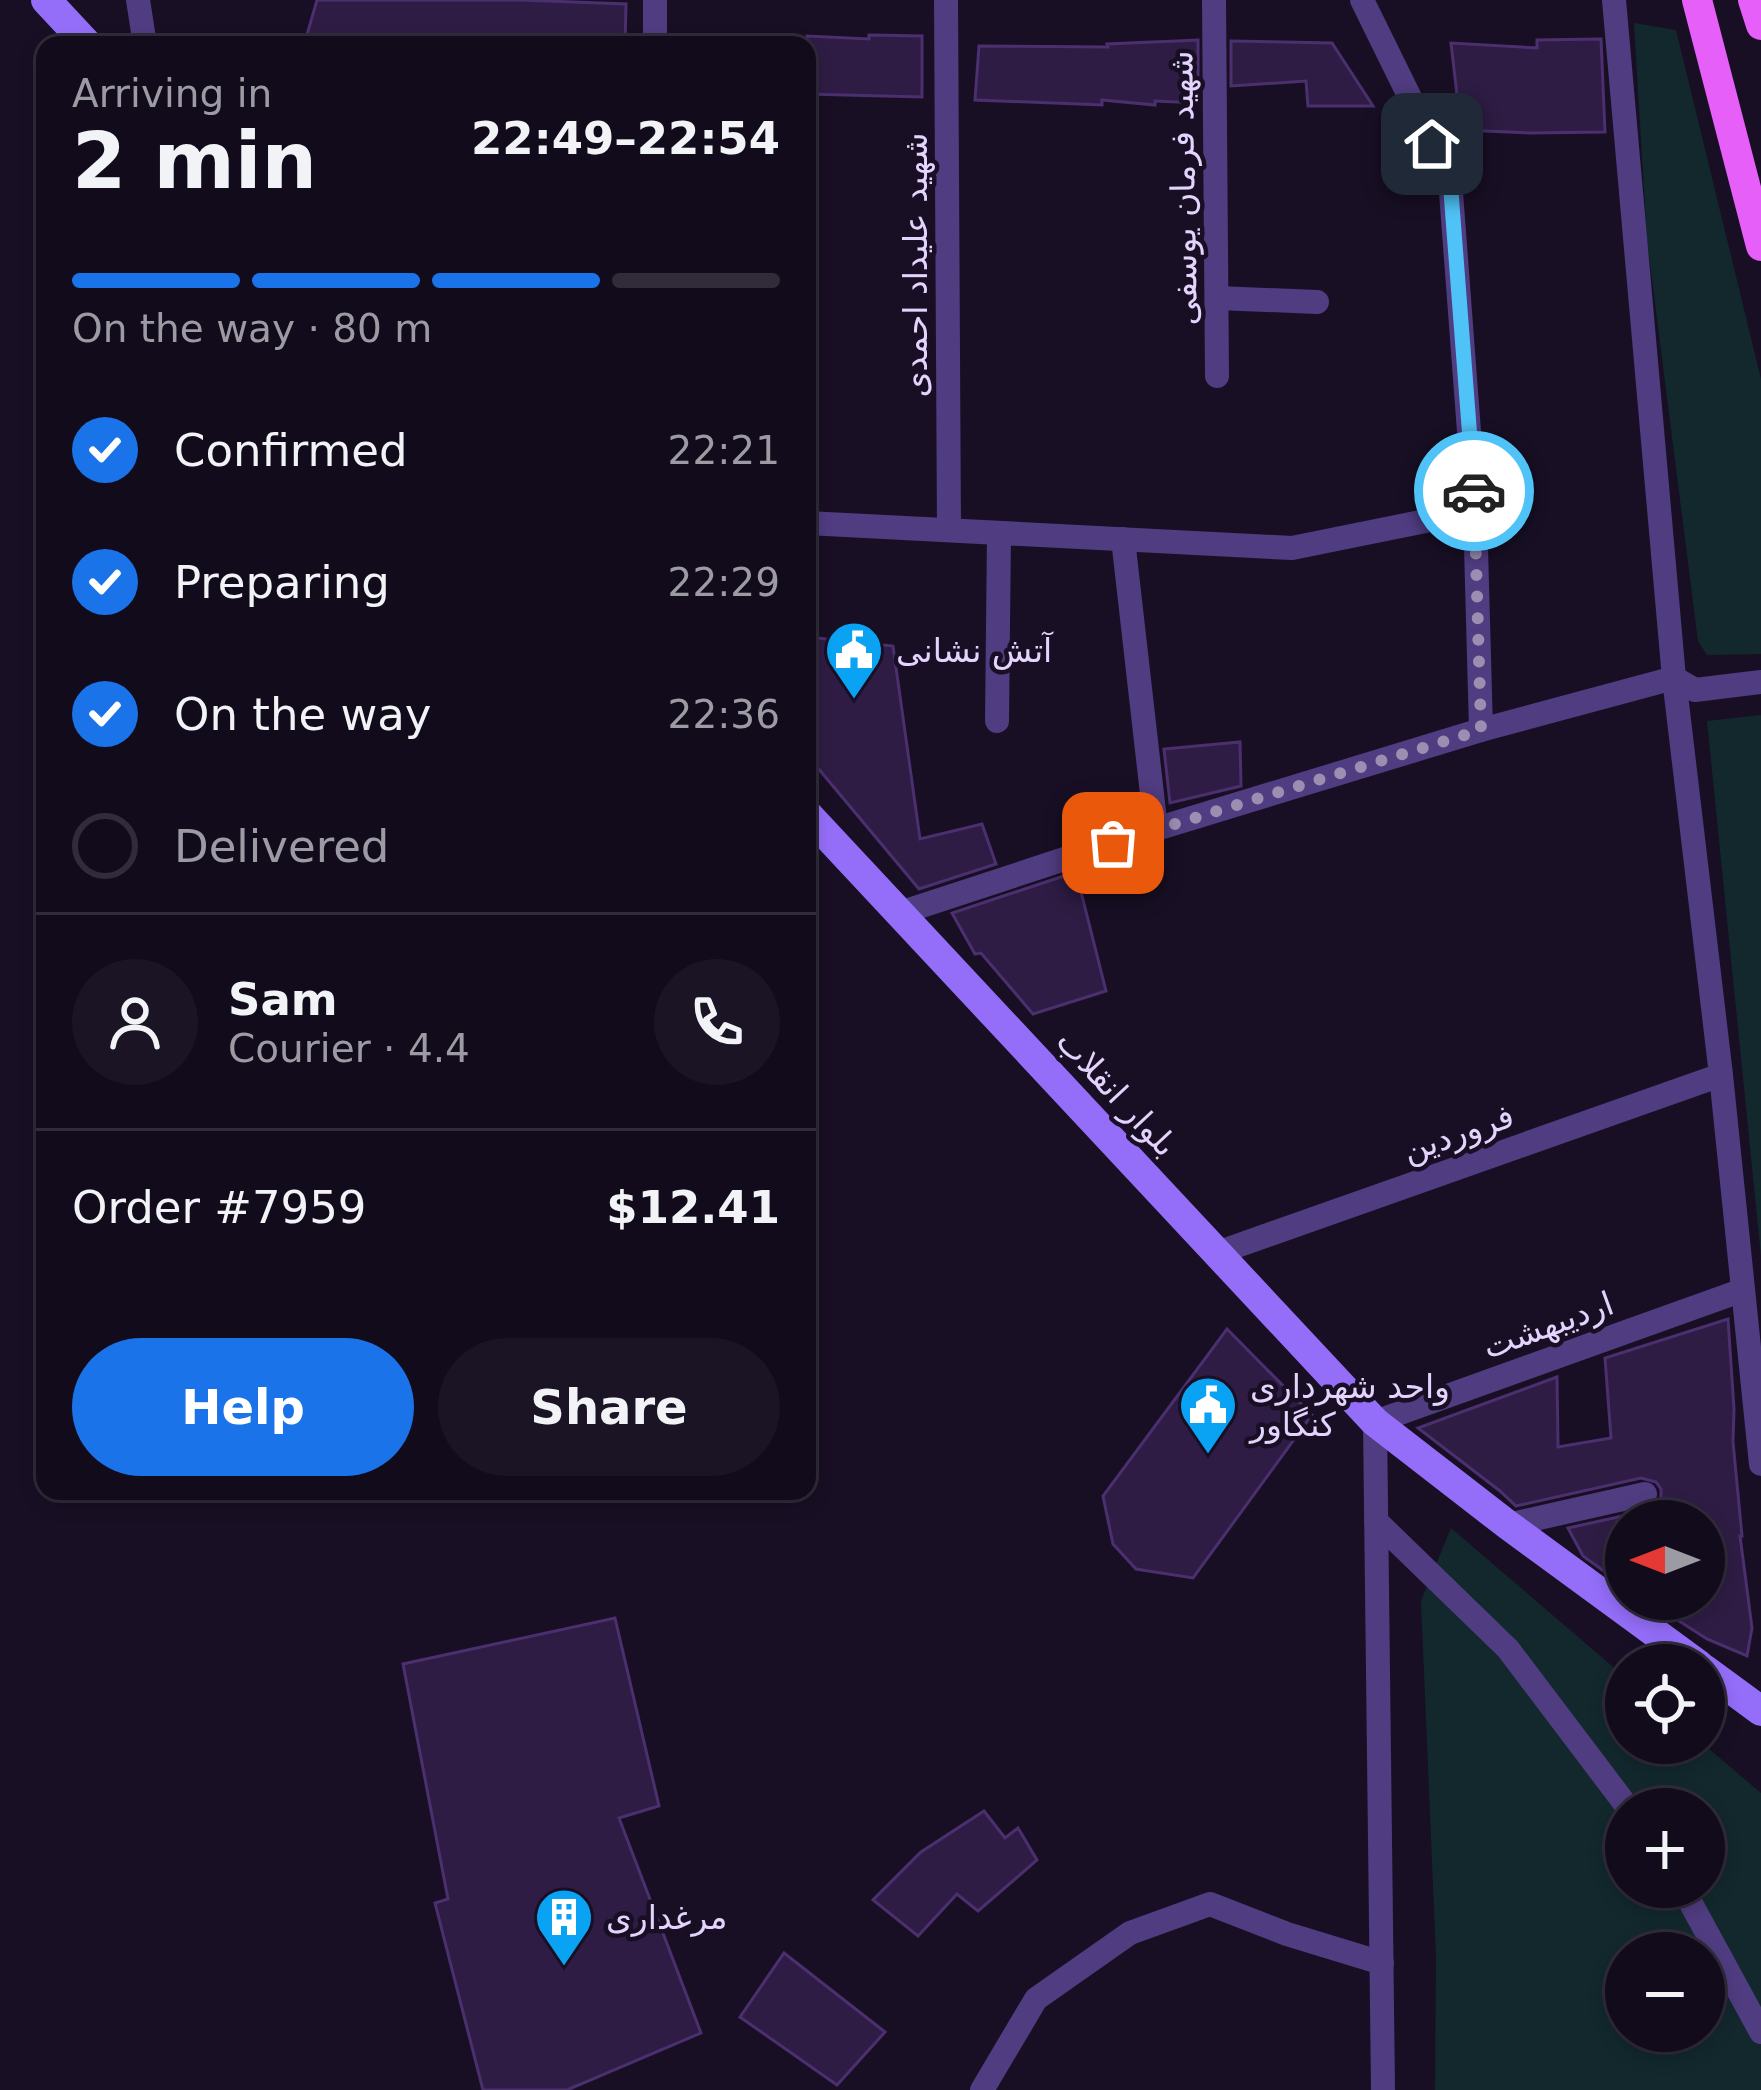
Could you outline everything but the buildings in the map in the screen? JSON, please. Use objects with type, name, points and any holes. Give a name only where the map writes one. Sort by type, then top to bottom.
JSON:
[{"type":"main road","points":[[1697,0],[1761,246]]},
{"type":"main road","points":[[1753,0],[1761,25]]},
{"type":"street","points":[[46,0],[80,36]]},
{"type":"street","points":[[138,0],[144,36]]},
{"type":"street","points":[[655,0],[655,36]]},
{"type":"street","name":"شهید علیداد احمدی","points":[[946,0],[949,530]]},
{"type":"street","name":"شهید فرمان یوسفی","points":[[1214,0],[1217,376]]},
{"type":"street","points":[[1362,0],[1450,179],[1475,511],[1481,730]]},
{"type":"street","points":[[1614,0],[1674,678],[1761,1464]]},
{"type":"street","points":[[1218,298],[1317,302]]},
{"type":"street","points":[[816,523],[1292,548],[1475,511]]},
{"type":"street","points":[[997,722],[999,533]]},
{"type":"street","points":[[1123,539],[1156,830]]},
{"type":"street","points":[[899,914],[1481,730],[1674,678],[1695,690],[1761,682]]},
{"type":"street","name":"بلوار انقلاب","points":[[816,824],[1375,1422],[1670,1644]]},
{"type":"street","name":"فروردین","points":[[1217,1253],[1721,1075]]},
{"type":"street","name":"اردیبهشت","points":[[1375,1422],[1743,1290]]},
{"type":"street","points":[[1375,1422],[1383,2090]]},
{"type":"street","points":[[1508,1525],[1645,1494]]},
{"type":"street","points":[[1376,1521],[1508,1649],[1613,1788]]},
{"type":"street","name":"بلوار انقلاب","points":[[1725,1685],[1761,1711]]},
{"type":"street","points":[[982,2090],[1036,1999],[1130,1933],[1210,1904],[1382,1963]]},
{"type":"street","points":[[1693,1908],[1761,2032]]},
{"type":"green space","points":[[1634,23],[1676,30],[1761,379],[1761,654],[1707,655],[1698,641],[1647,240]]},
{"type":"green space","points":[[1761,715],[1761,1256],[1707,721]]},
{"type":"green space","points":[[1451,1528],[1605,1660],[1605,1764],[1725,1762],[1761,1793],[1761,2090],[1435,2090],[1436,1956],[1421,1601]]},
{"type":"way so far","points":[[1113,843],[1481,730],[1474,491]]},
{"type":"place","name":"آتش نشانی","points":[[854,701]]},
{"type":"place","name":"واحد شهرداری کنگاور","points":[[1208,1456]]},
{"type":"place","name":"مرغداری","points":[[564,1968]]},
{"type":"route","points":[[1432,144],[1450,179],[1474,491]]}]
